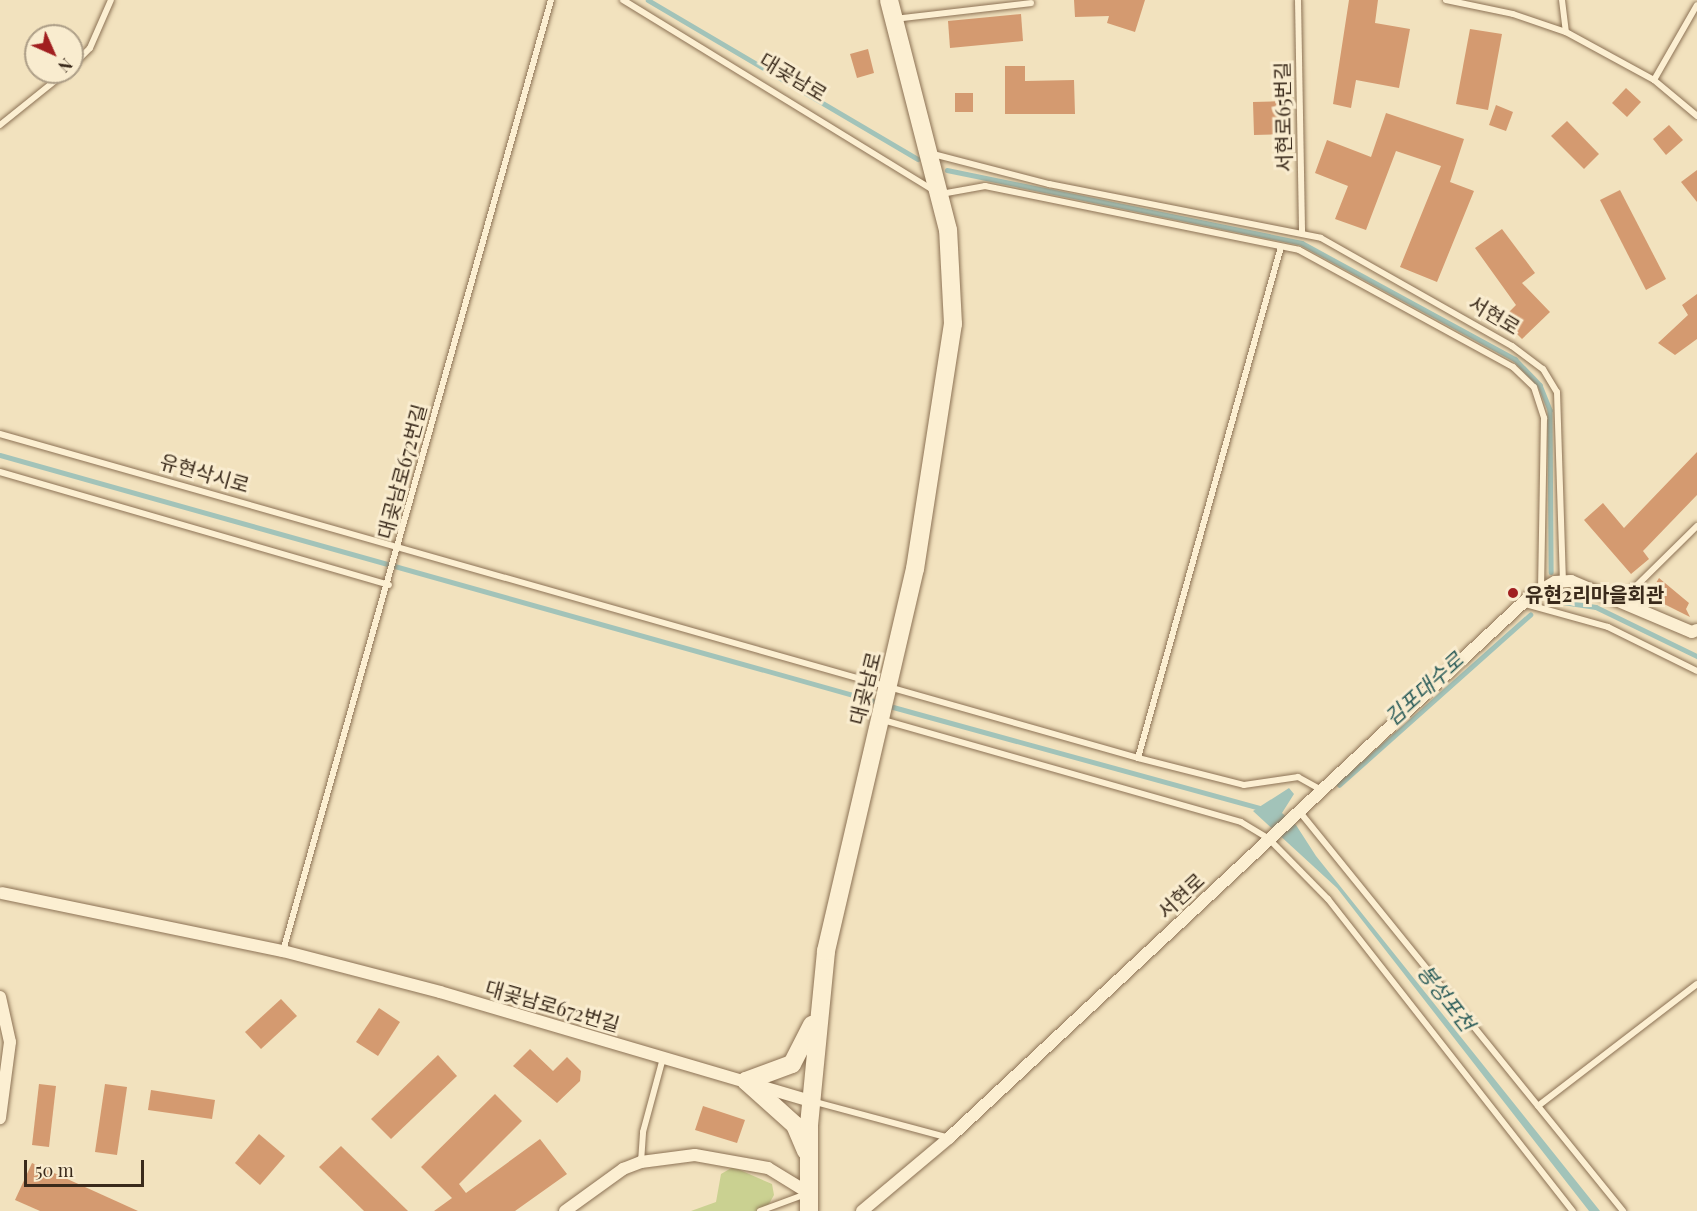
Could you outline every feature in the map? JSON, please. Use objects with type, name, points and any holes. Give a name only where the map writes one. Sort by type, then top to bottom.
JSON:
[{"type":"street","name":"대곶남로","points":[[809,1202],[811,1101],[819,1007],[837,896],[915,569],[953,324],[952,271],[940,194],[889,0]]},
{"type":"street","name":"서현로","points":[[862,1211],[950,1138],[1522,603],[1541,590],[1563,582]]},
{"type":"street","points":[[1563,582],[1621,601],[1695,632]]},
{"type":"street","name":"대곶남로672번길","points":[[1,896],[283,951],[663,1057],[811,1101]]},
{"type":"street","points":[[0,997],[10,1042],[0,1118]]},
{"type":"street","points":[[810,1158],[795,1125],[746,1081],[792,1065],[819,1007]]},
{"type":"street","points":[[565,1211],[623,1169],[641,1162],[695,1155],[728,1158],[790,1177],[809,1202]]},
{"type":"lane","points":[[84,54],[90,48],[111,0]]},
{"type":"lane","name":"대곶남로672번길","points":[[283,951],[398,556],[551,0]]},
{"type":"lane","name":"대곶남로","points":[[623,0],[940,194]]},
{"type":"lane","name":"서현로65번길","points":[[1298,0],[1302,233]]},
{"type":"lane","points":[[1446,0],[1513,14],[1566,32],[1654,80],[1697,116]]},
{"type":"lane","points":[[1562,0],[1566,32]]},
{"type":"lane","points":[[894,19],[1031,3]]},
{"type":"lane","points":[[1654,80],[1697,5]]},
{"type":"lane","points":[[0,125],[51,84]]},
{"type":"lane","name":"서현로","points":[[929,153],[1049,184],[1302,233],[1342,247],[1512,346],[1551,379],[1559,411],[1563,582]]},
{"type":"lane","points":[[940,194],[956,187],[985,186],[1281,247],[1317,257],[1513,367],[1534,387],[1544,418],[1541,590]]},
{"type":"lane","points":[[1138,758],[1281,247]]},
{"type":"lane","name":"유현삭시로","points":[[0,434],[400,547],[887,691],[1244,785],[1298,777],[1321,790]]},
{"type":"lane","points":[[0,472],[389,585]]},
{"type":"lane","points":[[1621,601],[1697,526]]},
{"type":"lane","points":[[1522,603],[1608,627],[1697,671]]},
{"type":"lane","points":[[880,717],[1241,822],[1272,837],[1328,898],[1573,1211]]},
{"type":"lane","points":[[1299,811],[1623,1211]]},
{"type":"lane","points":[[1538,1106],[1697,984]]},
{"type":"lane","points":[[641,1162],[643,1132],[663,1057]]},
{"type":"lane","points":[[811,1101],[950,1138]]},
{"type":"lane","points":[[759,1211],[809,1202]]},
{"type":"green space","points":[[733,1167],[772,1184],[774,1195],[765,1211],[691,1211],[716,1202],[721,1174]]},
{"type":"water","points":[[1289,788],[1294,794],[1282,813],[1296,825],[1316,856],[1600,1211],[1589,1211],[1337,888],[1253,811]]},
{"type":"building","points":[[1074,0],[1145,0],[1135,32],[1107,23],[1109,16],[1075,17]]},
{"type":"building","points":[[1349,0],[1378,0],[1375,23],[1410,29],[1399,88],[1356,80],[1351,108],[1333,104]]},
{"type":"building","points":[[1021,14],[1023,41],[950,48],[948,21]]},
{"type":"building","points":[[1470,29],[1502,34],[1488,110],[1456,104]]},
{"type":"building","points":[[868,49],[874,73],[857,78],[850,54]]},
{"type":"building","points":[[1005,66],[1025,66],[1025,81],[1074,80],[1075,114],[1005,114]]},
{"type":"building","points":[[1626,88],[1641,102],[1627,117],[1612,103]]},
{"type":"building","points":[[955,93],[973,93],[973,112],[955,112]]},
{"type":"building","points":[[1285,101],[1286,134],[1254,135],[1253,102]]},
{"type":"building","points":[[1496,105],[1513,112],[1506,131],[1489,125]]},
{"type":"building","points":[[1386,113],[1464,139],[1450,182],[1474,191],[1437,282],[1400,267],[1441,166],[1396,151],[1366,230],[1335,219],[1348,186],[1315,173],[1327,140],[1371,157]]},
{"type":"building","points":[[1567,121],[1599,154],[1584,169],[1551,136]]},
{"type":"building","points":[[1669,125],[1683,140],[1666,155],[1653,139]]},
{"type":"building","points":[[1697,170],[1697,202],[1681,182]]},
{"type":"building","points":[[1620,190],[1666,279],[1646,290],[1600,200]]},
{"type":"building","points":[[1502,229],[1535,273],[1522,283],[1550,312],[1522,339],[1502,319],[1516,305],[1475,248]]},
{"type":"building","points":[[1697,294],[1697,339],[1675,355],[1658,343],[1688,315],[1682,305]]},
{"type":"building","points":[[1697,452],[1697,495],[1643,551],[1649,559],[1631,574],[1584,520],[1603,503],[1624,528]]},
{"type":"building","points":[[1659,578],[1689,603],[1686,609],[1690,617],[1648,596]]},
{"type":"building","points":[[281,999],[297,1016],[261,1049],[245,1032]]},
{"type":"building","points":[[379,1008],[400,1022],[378,1056],[356,1042]]},
{"type":"building","points":[[530,1049],[553,1071],[567,1057],[581,1071],[580,1081],[557,1103],[513,1066]]},
{"type":"building","points":[[438,1055],[457,1076],[391,1139],[371,1119]]},
{"type":"building","points":[[39,1084],[56,1086],[49,1147],[32,1145]]},
{"type":"building","points":[[105,1084],[127,1087],[117,1155],[95,1152]]},
{"type":"building","points":[[151,1090],[215,1100],[212,1119],[148,1110]]},
{"type":"building","points":[[495,1094],[522,1121],[459,1184],[466,1193],[540,1139],[567,1174],[515,1211],[434,1211],[452,1198],[421,1167]]},
{"type":"building","points":[[703,1106],[745,1120],[737,1143],[695,1130]]},
{"type":"building","points":[[259,1134],[285,1156],[260,1185],[235,1163]]},
{"type":"building","points":[[341,1146],[408,1211],[364,1211],[319,1167]]},
{"type":"building","points":[[32,1163],[138,1211],[40,1211],[15,1200]]},
{"type":"waterway","points":[[648,0],[918,159]]},
{"type":"waterway","points":[[947,170],[1302,243],[1515,359],[1540,385],[1550,410],[1551,572]]},
{"type":"waterway","points":[[0,455],[878,702]]},
{"type":"waterway","name":"김포대수로","points":[[1555,594],[1556,601],[1596,607],[1697,656]]},
{"type":"waterway","name":"김포대수로","points":[[1339,785],[1530,615]]},
{"type":"waterway","points":[[886,705],[1260,808]]},
{"type":"place","name":"유현2리마을회관","points":[[1513,593]]},
{"type":"water label","name":"봉성포천","points":[[1447,997]]}]
